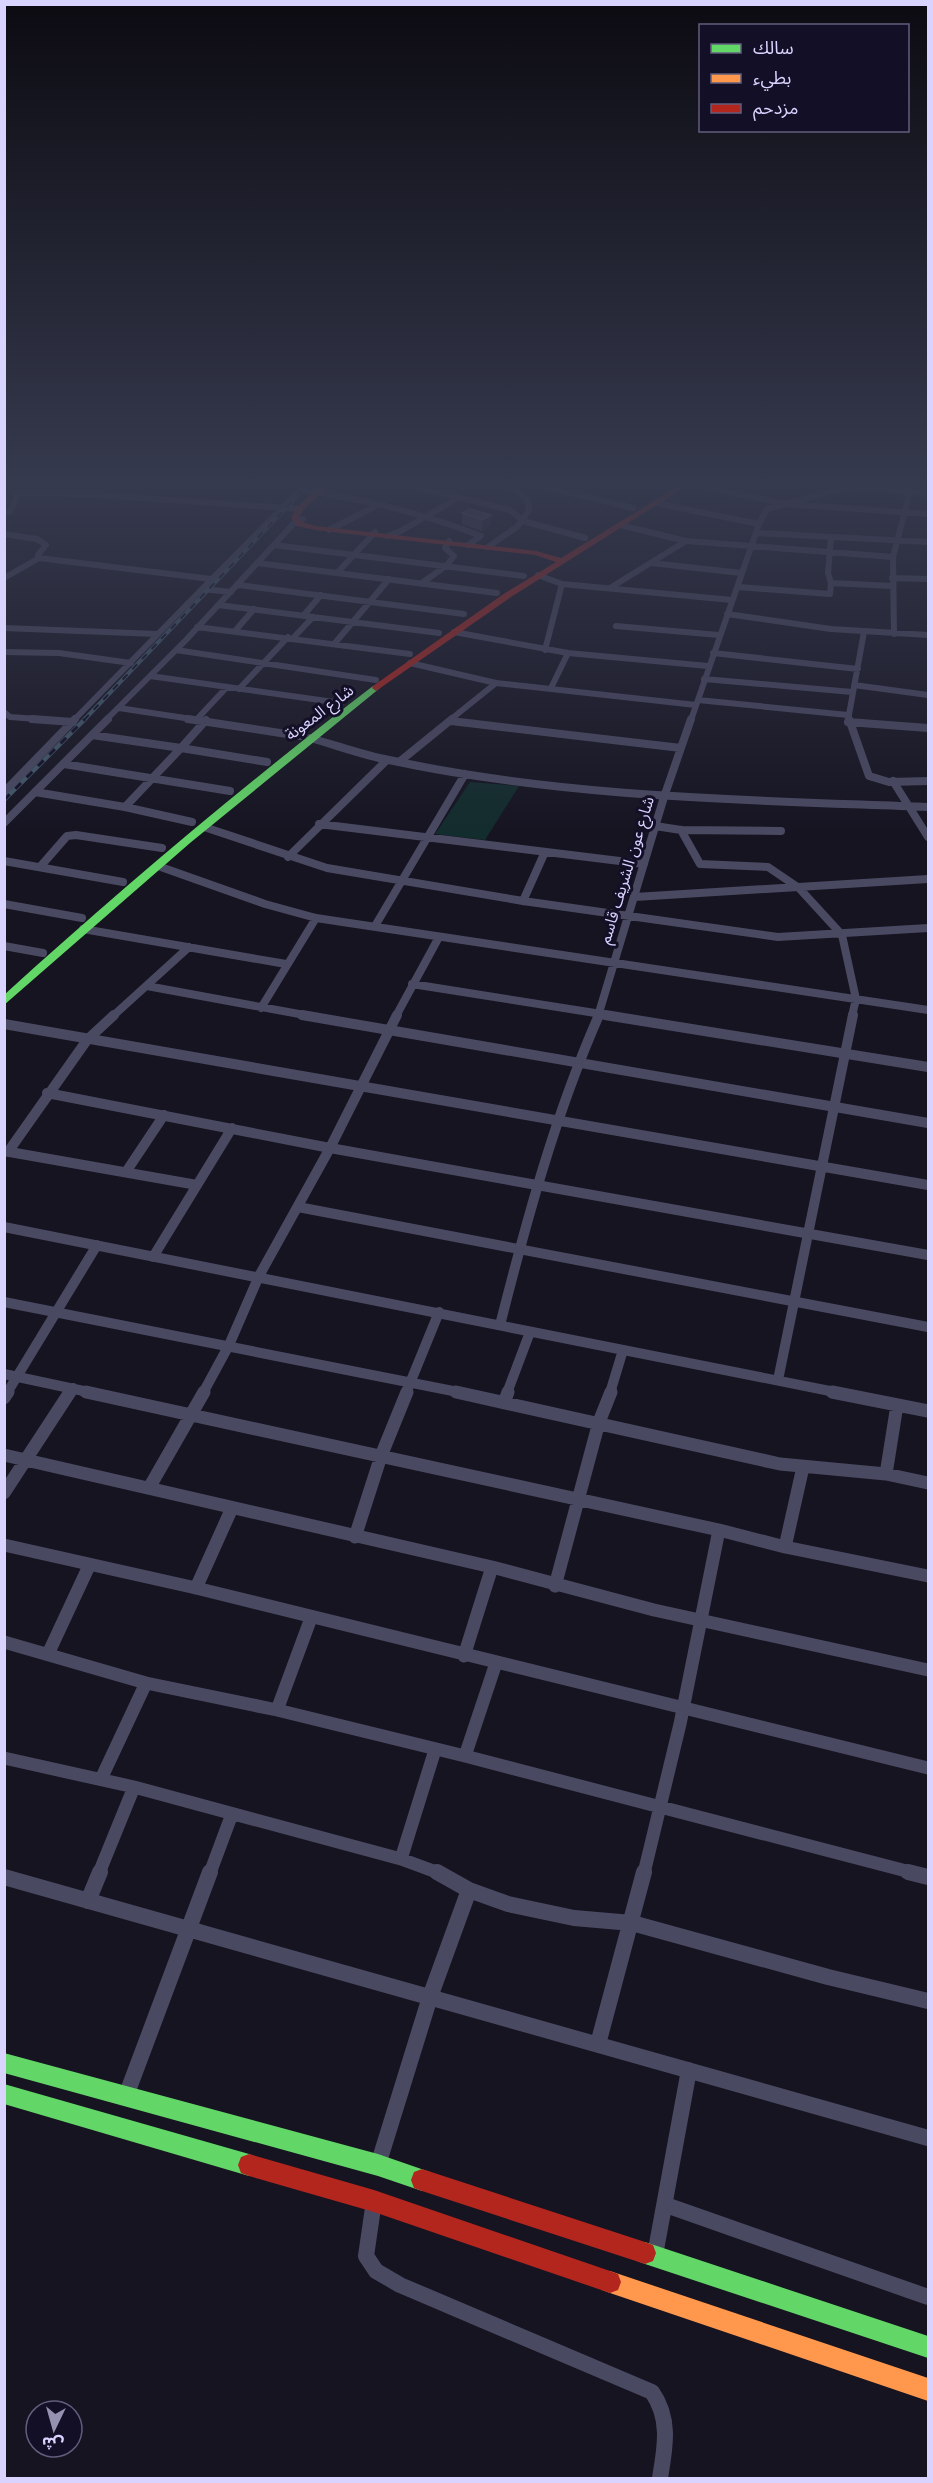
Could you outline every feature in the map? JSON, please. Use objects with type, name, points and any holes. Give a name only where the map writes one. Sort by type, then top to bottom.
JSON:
[{"type":"main road","name":"شارع المعونة","points":[[4,1002],[123,882],[162,849],[198,824],[305,737],[481,603]]},
{"type":"main road","name":"شارع المعونة","points":[[4,987],[43,953],[158,866],[230,791],[267,762],[305,737],[341,703],[497,603]]},
{"type":"main road","points":[[4,2063],[378,2165],[928,2347]]},
{"type":"main road","points":[[4,2094],[374,2201],[928,2390]]},
{"type":"street","points":[[4,792],[188,603]]},
{"type":"street","points":[[4,823],[220,603]]},
{"type":"street","points":[[303,616],[314,603]]},
{"type":"street","points":[[335,643],[369,603]]},
{"type":"street","points":[[384,603],[464,614]]},
{"type":"street","points":[[546,650],[557,603]]},
{"type":"street","name":"شارع عون الشريف قاسم","points":[[500,1325],[536,1184],[578,1062],[600,1012],[613,961],[636,897],[664,797],[731,603]]},
{"type":"street","points":[[893,603],[894,634]]},
{"type":"street","points":[[218,605],[439,633]]},
{"type":"street","points":[[235,631],[254,609]]},
{"type":"street","points":[[727,614],[864,632],[928,635]]},
{"type":"street","points":[[239,689],[262,663],[312,617]]},
{"type":"street","points":[[616,626],[719,635]]},
{"type":"street","points":[[197,627],[335,643],[410,658],[496,682],[697,702],[773,707],[928,728]]},
{"type":"street","points":[[4,629],[157,634]]},
{"type":"street","points":[[454,632],[568,653],[708,666]]},
{"type":"street","points":[[864,632],[848,718],[868,776],[875,780],[928,781]]},
{"type":"street","points":[[176,650],[376,680]]},
{"type":"street","points":[[4,652],[59,653],[131,663]]},
{"type":"street","points":[[551,688],[568,653]]},
{"type":"street","points":[[713,653],[858,669]]},
{"type":"street","points":[[150,676],[341,703]]},
{"type":"street","points":[[704,679],[928,695]]},
{"type":"street","points":[[399,762],[496,682]]},
{"type":"street","points":[[773,707],[778,686]]},
{"type":"street","points":[[197,719],[227,687]]},
{"type":"street","points":[[119,708],[305,737],[387,760],[465,774],[664,797],[928,807]]},
{"type":"street","points":[[4,712],[10,717],[73,722]]},
{"type":"street","points":[[125,807],[206,720]]},
{"type":"street","points":[[451,721],[681,748]]},
{"type":"street","points":[[92,735],[267,762]]},
{"type":"street","points":[[288,856],[387,760]]},
{"type":"street","points":[[64,764],[230,791]]},
{"type":"street","points":[[375,926],[465,774]]},
{"type":"street","points":[[893,781],[928,837]]},
{"type":"street","points":[[35,792],[125,807],[198,824],[318,866],[523,901],[778,937],[842,935],[928,928]]},
{"type":"street","points":[[319,824],[543,854],[644,864]]},
{"type":"street","points":[[655,826],[681,830],[781,831]]},
{"type":"street","points":[[681,830],[700,864],[768,867],[799,888],[842,935],[851,967],[856,999],[824,1165],[778,1380]]},
{"type":"street","points":[[40,867],[67,836],[76,835],[162,849]]},
{"type":"street","points":[[523,901],[543,854]]},
{"type":"street","points":[[4,861],[123,882]]},
{"type":"street","points":[[158,866],[265,904],[316,918],[928,1010]]},
{"type":"street","points":[[636,897],[928,879]]},
{"type":"street","points":[[4,904],[82,924],[189,947],[286,964]]},
{"type":"street","points":[[261,1008],[316,918]]},
{"type":"street","points":[[149,1488],[192,1415],[229,1345],[259,1276],[330,1148],[412,984],[440,937]]},
{"type":"street","points":[[4,946],[43,953]]},
{"type":"street","points":[[189,947],[87,1040],[6,1151],[197,1185]]},
{"type":"street","points":[[412,984],[600,1012],[928,1067]]},
{"type":"street","points":[[147,986],[388,1031],[834,1105],[928,1123]]},
{"type":"street","points":[[4,1024],[824,1165],[928,1185]]},
{"type":"street","points":[[47,1093],[330,1148],[810,1232],[928,1255]]},
{"type":"street","points":[[126,1172],[164,1116]]},
{"type":"street","points":[[153,1257],[232,1128]]},
{"type":"street","points":[[298,1207],[928,1328]]},
{"type":"street","points":[[4,1227],[928,1411]]},
{"type":"street","points":[[4,1398],[11,1376],[57,1311],[97,1245]]},
{"type":"street","points":[[4,1302],[411,1382],[803,1467],[886,1474],[928,1483]]},
{"type":"street","points":[[355,1537],[381,1456],[439,1312]]},
{"type":"street","points":[[504,1402],[530,1332]]},
{"type":"street","points":[[555,1586],[599,1422],[613,1387],[623,1350]]},
{"type":"street","points":[[11,1376],[719,1530],[785,1548],[928,1576]]},
{"type":"street","points":[[4,1493],[73,1388]]},
{"type":"street","points":[[886,1474],[897,1405]]},
{"type":"street","points":[[4,1455],[492,1567],[555,1586],[703,1621],[928,1670]]},
{"type":"street","points":[[785,1548],[803,1467]]},
{"type":"street","points":[[196,1588],[232,1509]]},
{"type":"street","points":[[598,2044],[632,1923],[683,1709],[703,1621],[719,1530]]},
{"type":"street","points":[[4,1545],[89,1566],[196,1588],[464,1656],[928,1768]]},
{"type":"street","points":[[48,1654],[89,1566]]},
{"type":"street","points":[[464,1656],[492,1567]]},
{"type":"street","points":[[276,1710],[311,1618]]},
{"type":"street","points":[[4,1642],[146,1683],[276,1710],[465,1756],[928,1877]]},
{"type":"street","points":[[465,1756],[496,1663]]},
{"type":"street","points":[[101,1779],[146,1683]]},
{"type":"street","points":[[401,1859],[435,1750]]},
{"type":"street","points":[[4,1758],[134,1787],[401,1859],[432,1869],[469,1890],[508,1904],[545,1913],[632,1923],[928,2001]]},
{"type":"street","points":[[88,1901],[134,1787]]},
{"type":"street","points":[[126,2096],[232,1814]]},
{"type":"street","points":[[4,1877],[928,2138]]},
{"type":"street","points":[[378,2165],[430,1997],[469,1890]]},
{"type":"street","points":[[655,2255],[689,2070]]},
{"type":"street","points":[[374,2201],[366,2256],[376,2271],[400,2284],[652,2392],[663,2405],[666,2431],[660,2478]]},
{"type":"street","points":[[666,2205],[928,2297]]},
{"type":"green space","points":[[470,782],[519,786],[485,840],[435,834]]},
{"type":"railway","points":[[84,720],[196,603]]},
{"type":"railway","points":[[4,800],[84,720]]},
{"type":"traffic: fast","points":[[4,1002],[186,840],[376,688]]},
{"type":"traffic: fast","points":[[4,2063],[378,2165],[422,2180]]},
{"type":"traffic: fast","points":[[4,2094],[249,2165]]},
{"type":"traffic: fast","points":[[645,2253],[928,2347]]},
{"type":"traffic: slow","points":[[610,2282],[928,2390]]},
{"type":"traffic: jam","points":[[376,688],[497,603]]},
{"type":"traffic: jam","points":[[249,2165],[374,2201],[610,2282]]},
{"type":"traffic: jam","points":[[422,2180],[645,2253]]}]
